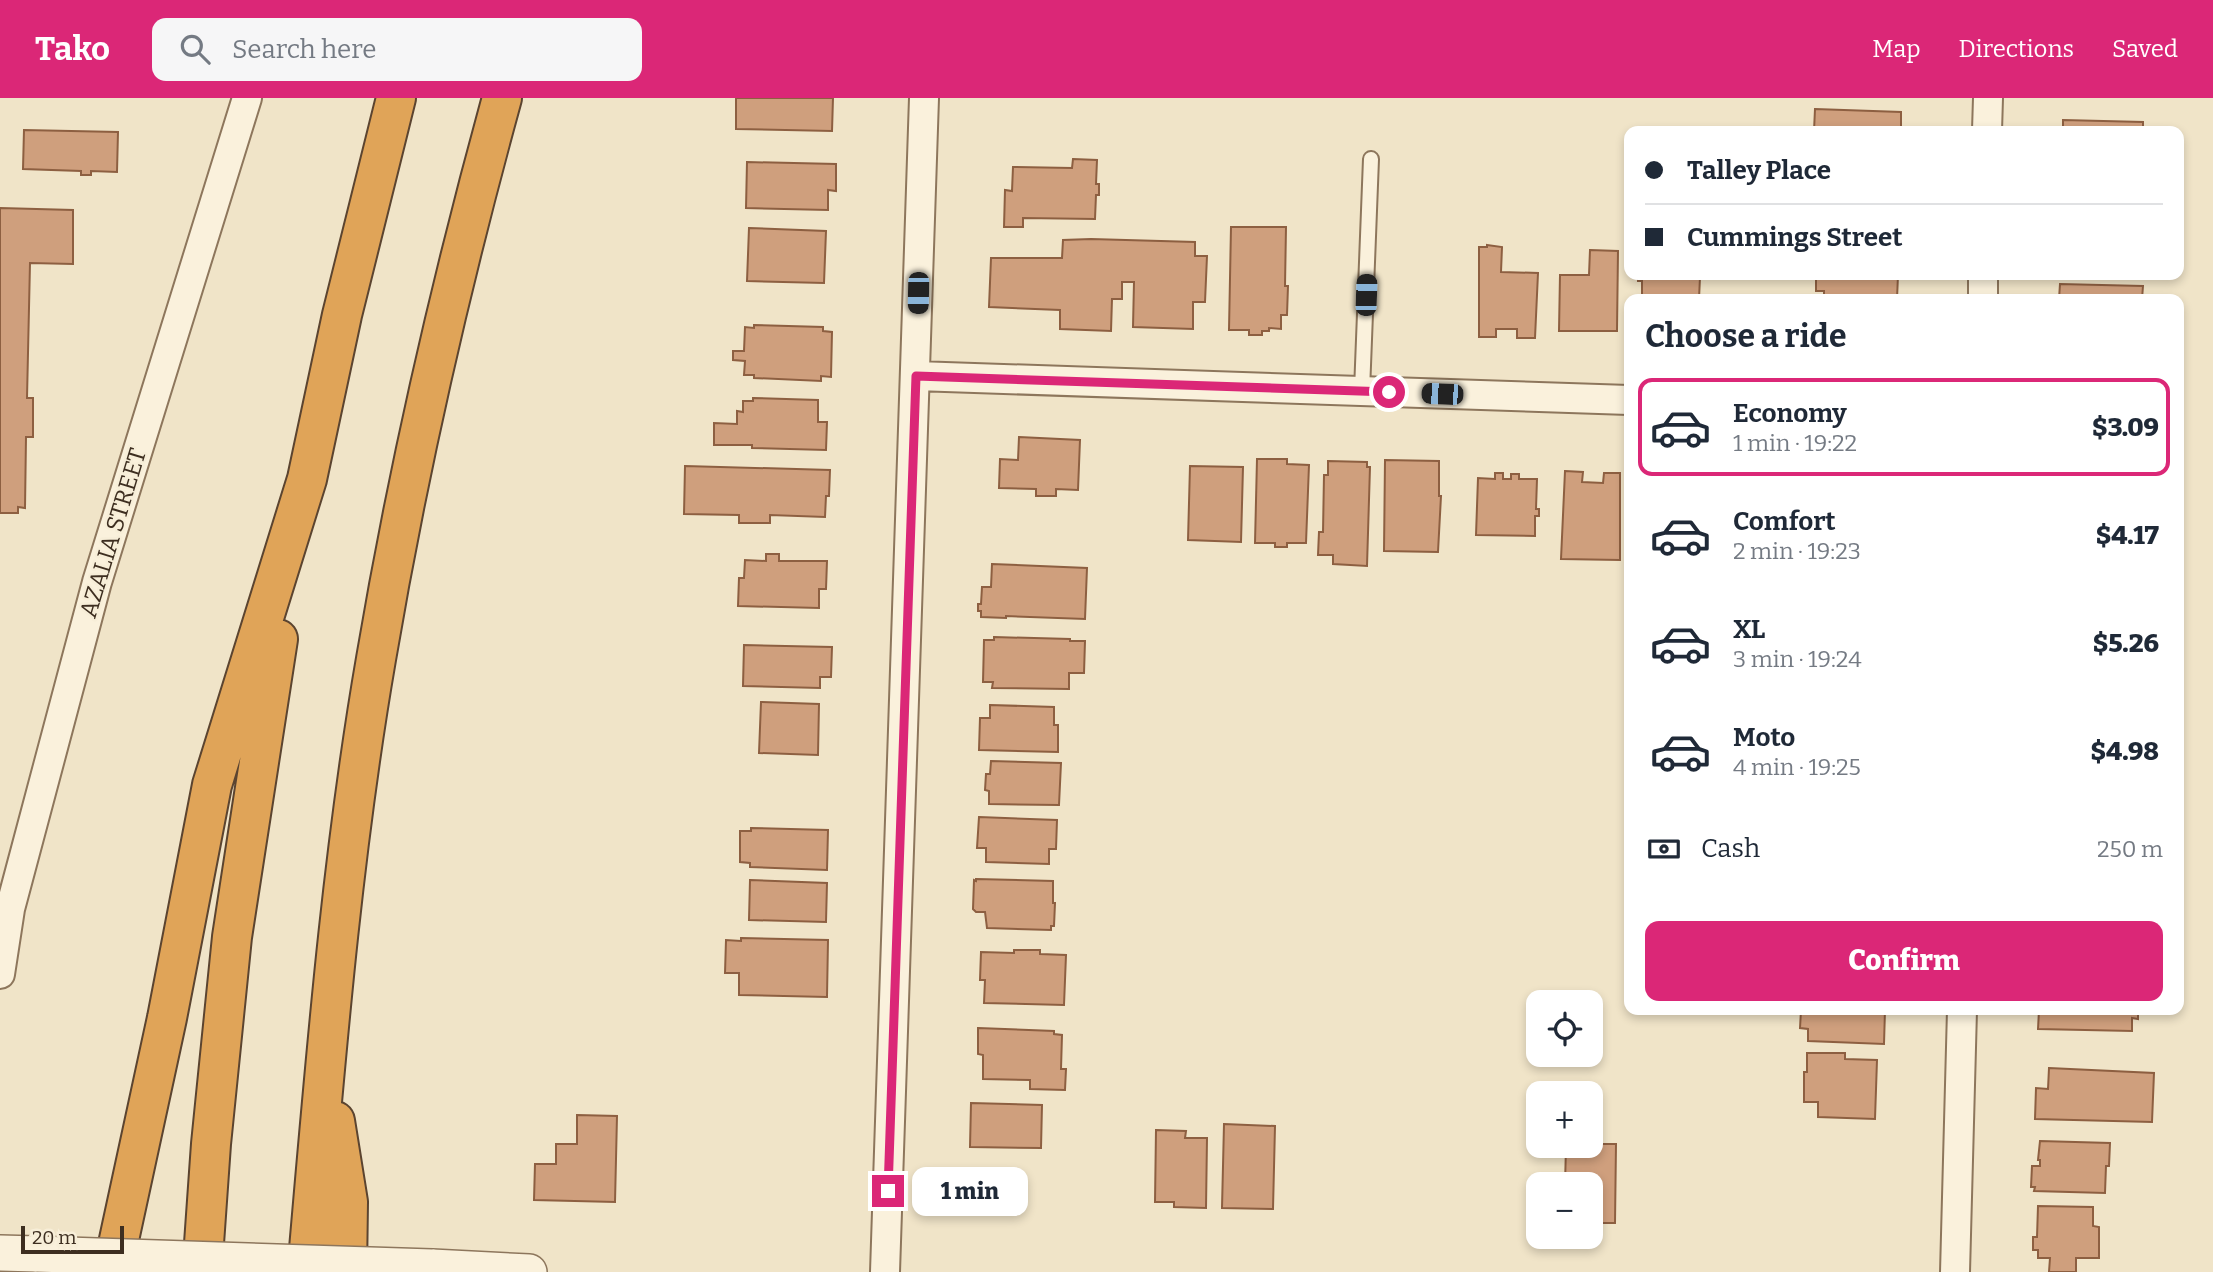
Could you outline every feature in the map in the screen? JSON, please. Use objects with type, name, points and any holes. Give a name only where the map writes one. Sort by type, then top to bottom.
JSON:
[{"type":"highway","points":[[112,1272],[167,1018],[212,785],[307,479],[345,303],[396,98]]},
{"type":"highway","points":[[307,1272],[351,830],[375,661],[428,396],[502,98]]},
{"type":"highway","points":[[202,1272],[211,1144],[232,937],[298,509]]},
{"type":"highway","points":[[326,1063],[348,1202],[347,1272]]},
{"type":"street","name":"AZALIA STREET","points":[[0,974],[10,909],[97,582],[247,98]]},
{"type":"street","points":[[886,1272],[923,98]]},
{"type":"street","points":[[1987,126],[1988,98]]},
{"type":"street","points":[[916,376],[1624,400]]},
{"type":"street","points":[[1955,1272],[1962,1015]]},
{"type":"street","points":[[0,1253],[529,1272]]},
{"type":"lane","points":[[1362,391],[1371,159]]},
{"type":"building","points":[[736,98],[833,98],[832,131],[736,129]]},
{"type":"building","points":[[1815,109],[1901,112],[1901,126],[1814,126]]},
{"type":"building","points":[[2063,120],[2143,122],[2143,126],[2063,126]]},
{"type":"building","points":[[24,130],[118,132],[117,172],[91,171],[91,175],[81,175],[81,171],[23,169]]},
{"type":"building","points":[[1073,159],[1097,160],[1096,184],[1099,184],[1099,195],[1096,195],[1095,219],[1023,218],[1023,227],[1004,227],[1005,190],[1012,191],[1013,167],[1072,168]]},
{"type":"building","points":[[747,162],[836,164],[836,191],[828,190],[828,210],[746,208]]},
{"type":"building","points":[[0,208],[73,210],[73,264],[30,263],[27,398],[33,398],[33,437],[26,437],[25,508],[18,507],[18,513],[0,513]]},
{"type":"building","points":[[1231,227],[1286,227],[1287,315],[1281,315],[1281,329],[1269,328],[1269,331],[1262,331],[1262,335],[1249,335],[1249,330],[1229,330]]},
{"type":"building","points":[[749,228],[826,231],[824,283],[747,281]]},
{"type":"building","points":[[1063,240],[1195,242],[1195,256],[1207,256],[1205,302],[1193,302],[1193,329],[1133,327],[1134,282],[1122,282],[1122,299],[1112,299],[1111,331],[1060,329],[1060,310],[989,307],[991,258],[1062,258]]},
{"type":"building","points":[[1479,247],[1502,247],[1501,272],[1538,273],[1535,338],[1517,338],[1517,329],[1496,329],[1496,337],[1479,337]]},
{"type":"building","points":[[1590,250],[1618,251],[1617,331],[1559,331],[1560,275],[1589,275]]},
{"type":"building","points":[[1700,280],[1699,294],[1642,294],[1642,281],[1638,281]]},
{"type":"building","points":[[1816,280],[1898,280],[1897,294],[1824,294],[1824,291],[1816,291]]},
{"type":"building","points":[[2060,284],[2143,286],[2142,294],[2059,294]]},
{"type":"building","points":[[754,325],[823,327],[823,331],[832,332],[831,377],[821,376],[821,381],[754,378],[754,375],[744,375],[745,361],[733,360],[733,351],[744,351],[745,327],[754,328]]},
{"type":"building","points":[[753,398],[818,400],[818,422],[827,422],[826,450],[714,445],[714,423],[737,424],[737,411],[743,412],[743,401],[753,401]]},
{"type":"building","points":[[1019,437],[1080,440],[1078,490],[1056,489],[1056,496],[1036,496],[1036,489],[999,488],[1000,459],[1018,460]]},
{"type":"building","points":[[1257,459],[1287,459],[1287,464],[1309,465],[1306,543],[1287,543],[1287,547],[1275,547],[1275,543],[1255,543]]},
{"type":"building","points":[[1385,460],[1439,461],[1441,496],[1438,552],[1384,551]]},
{"type":"building","points":[[1328,461],[1367,462],[1367,467],[1370,467],[1367,566],[1333,564],[1333,555],[1318,555],[1319,532],[1323,532],[1324,475],[1328,475]]},
{"type":"building","points":[[685,466],[830,470],[825,517],[770,515],[770,523],[739,523],[739,515],[684,514]]},
{"type":"building","points":[[1190,466],[1243,467],[1241,542],[1188,540]]},
{"type":"building","points":[[1565,471],[1583,472],[1582,482],[1603,483],[1604,473],[1620,473],[1620,560],[1561,559]]},
{"type":"building","points":[[1495,473],[1503,473],[1503,479],[1511,479],[1511,474],[1519,474],[1519,479],[1537,479],[1536,509],[1539,509],[1539,516],[1535,516],[1535,536],[1476,535],[1478,478],[1495,479]]},
{"type":"building","points":[[766,554],[779,554],[779,561],[827,561],[826,589],[819,589],[819,608],[738,606],[739,578],[744,578],[745,560],[766,561]]},
{"type":"building","points":[[992,564],[1087,568],[1085,619],[981,617],[978,604],[981,604],[982,587],[991,587]]},
{"type":"building","points":[[994,637],[1085,641],[1084,673],[1069,673],[1069,689],[992,688],[993,682],[983,682],[984,640],[994,640]]},
{"type":"building","points":[[744,645],[832,647],[831,677],[820,677],[820,688],[743,686]]},
{"type":"building","points":[[761,702],[819,704],[818,755],[759,753]]},
{"type":"building","points":[[990,705],[1054,707],[1054,725],[1058,725],[1058,752],[979,750],[980,718],[990,718]]},
{"type":"building","points":[[991,761],[1061,763],[1059,805],[989,804],[989,791],[985,790],[986,774],[990,774]]},
{"type":"building","points":[[979,817],[1057,820],[1056,849],[1049,849],[1049,864],[986,862],[986,848],[977,848]]},
{"type":"building","points":[[751,828],[828,830],[827,870],[750,867],[750,863],[740,862],[740,831],[751,831]]},
{"type":"building","points":[[976,879],[1053,881],[1054,926],[1051,926],[1051,930],[987,928],[985,912],[976,912],[973,909]]},
{"type":"building","points":[[750,880],[827,883],[826,922],[749,920]]},
{"type":"building","points":[[741,938],[828,940],[827,997],[739,995],[739,973],[725,973],[726,940],[741,941]]},
{"type":"building","points":[[1014,950],[1040,950],[1040,954],[1066,955],[1064,1005],[984,1003],[985,980],[980,980],[981,952],[1014,953]]},
{"type":"building","points":[[1801,1015],[1885,1015],[1884,1044],[1808,1041],[1808,1029],[1800,1028]]},
{"type":"building","points":[[2039,1015],[2138,1015],[2138,1019],[2132,1018],[2132,1031],[2038,1029]]},
{"type":"building","points":[[978,1028],[1054,1031],[1054,1034],[1062,1035],[1061,1069],[1066,1069],[1065,1090],[1030,1089],[1030,1080],[983,1079],[983,1055],[978,1054]]},
{"type":"building","points":[[1807,1053],[1845,1053],[1845,1059],[1877,1060],[1875,1119],[1818,1117],[1818,1102],[1804,1102]]},
{"type":"building","points":[[2049,1068],[2154,1073],[2152,1122],[2035,1119],[2036,1088],[2048,1089]]},
{"type":"building","points":[[971,1103],[1042,1105],[1041,1148],[970,1147]]},
{"type":"building","points":[[577,1115],[617,1116],[615,1202],[534,1200],[535,1164],[556,1164],[556,1144],[577,1144]]},
{"type":"building","points":[[1224,1124],[1275,1126],[1273,1209],[1222,1208]]},
{"type":"building","points":[[1156,1130],[1186,1131],[1185,1138],[1207,1138],[1206,1208],[1174,1207],[1174,1202],[1155,1202]]},
{"type":"building","points":[[2040,1141],[2110,1143],[2105,1193],[2034,1191],[2035,1187],[2031,1187],[2032,1166],[2040,1166]]},
{"type":"building","points":[[1603,1144],[1616,1144],[1615,1223],[1603,1223],[1603,1172],[1565,1172],[1566,1158],[1603,1158]]},
{"type":"building","points":[[2038,1206],[2093,1207],[2093,1226],[2099,1227],[2099,1258],[2076,1258],[2076,1272],[2049,1272],[2050,1258],[2038,1258],[2038,1250],[2033,1250],[2033,1237],[2037,1237]]},
{"type":"route","points":[[888,1191],[916,376],[1389,392]]}]
